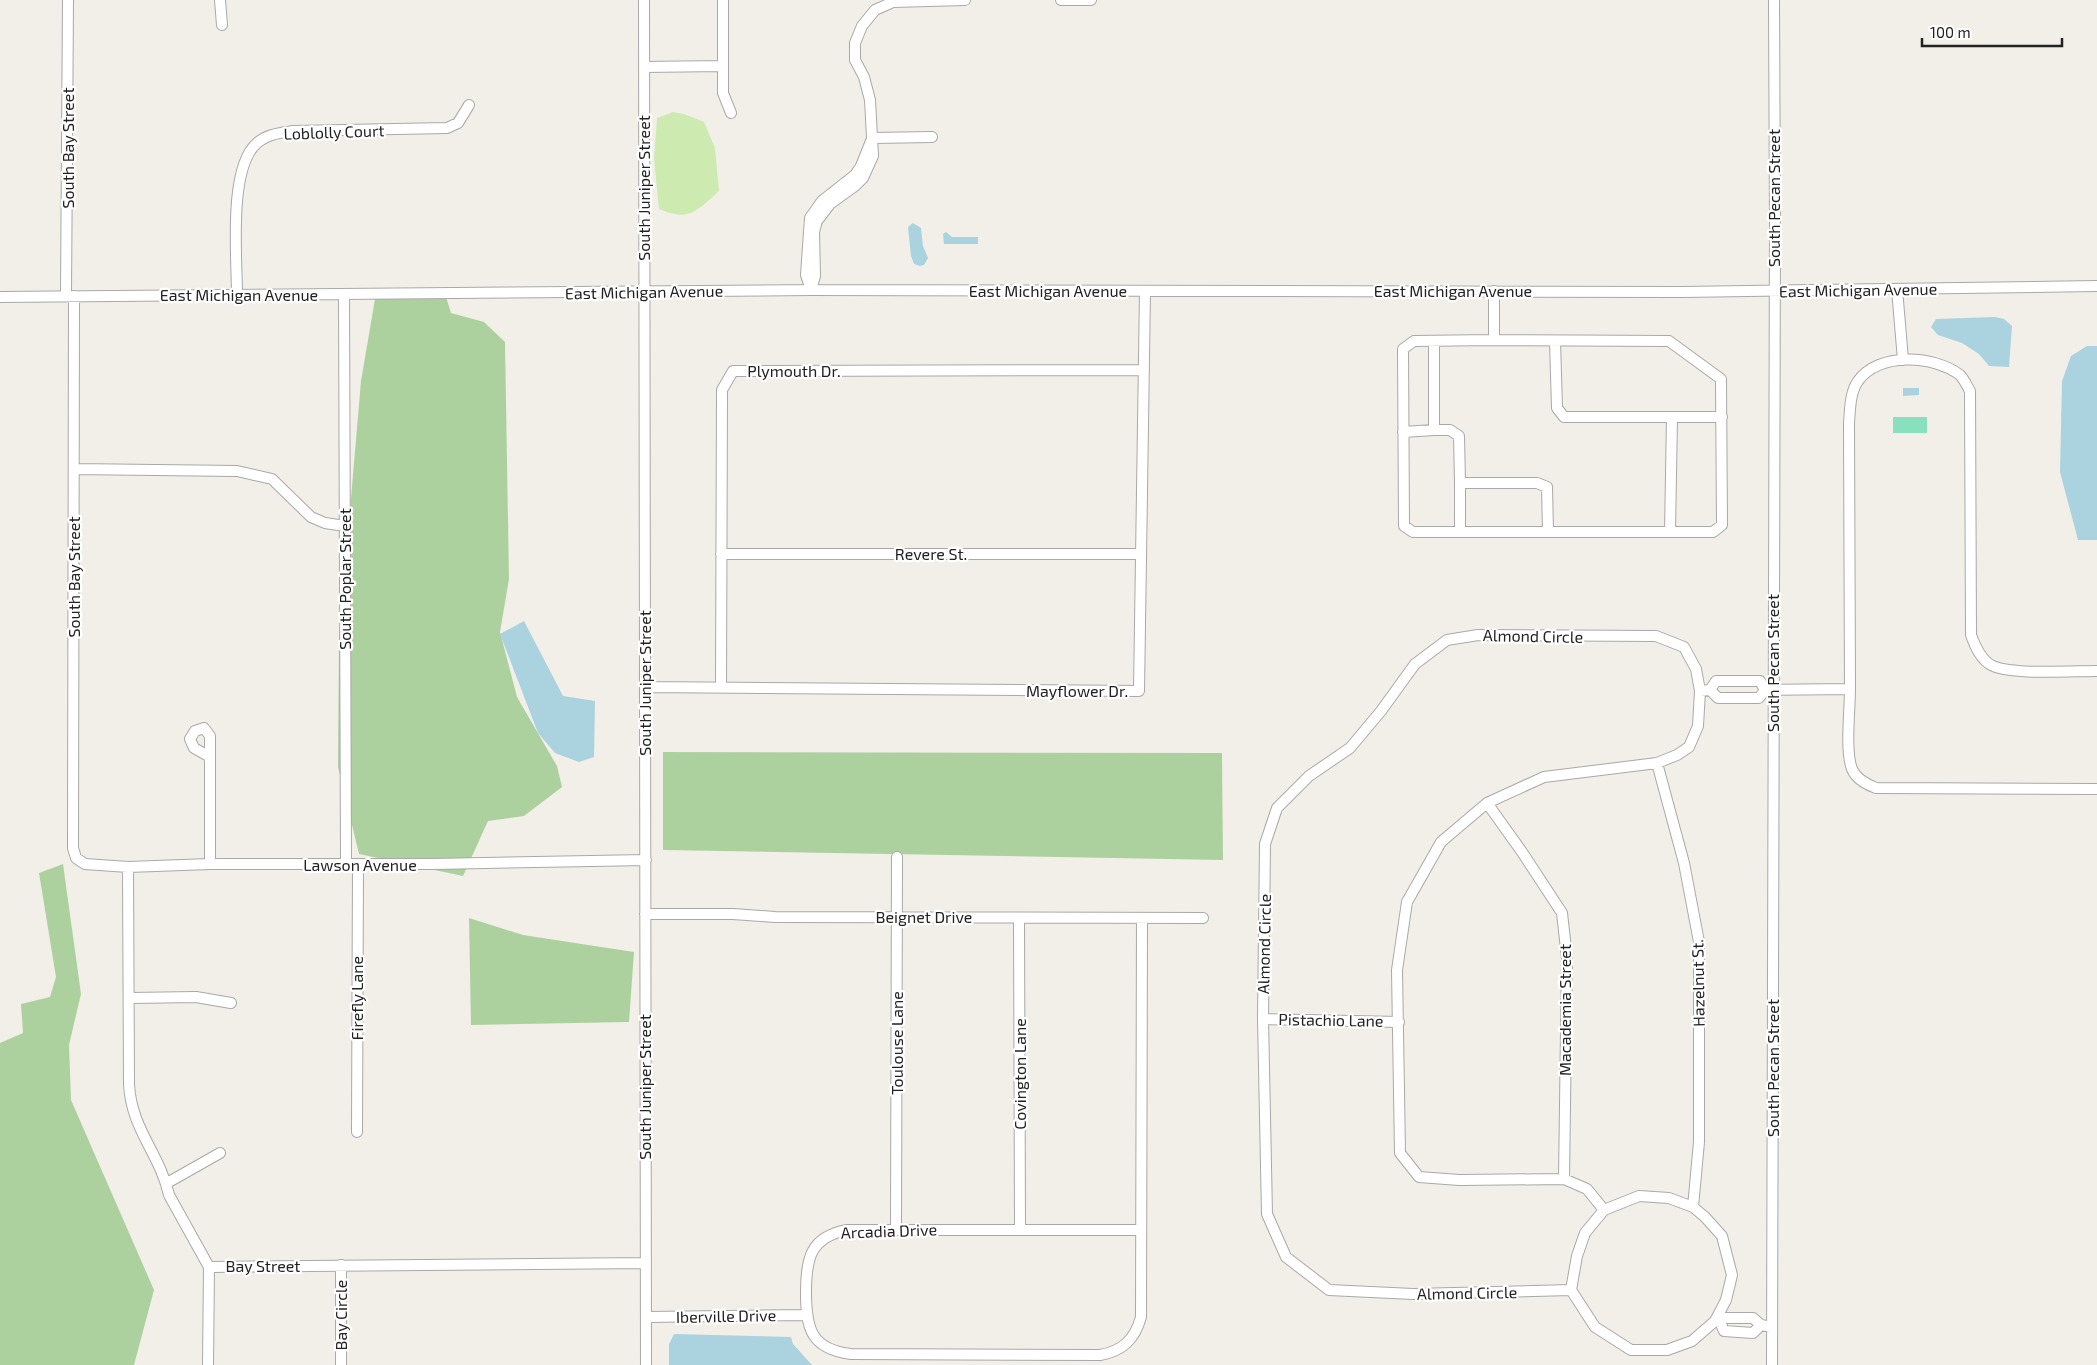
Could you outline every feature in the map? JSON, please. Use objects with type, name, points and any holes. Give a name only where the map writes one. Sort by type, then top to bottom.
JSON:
[{"type":"street","name":"South Bay Street","points":[[68,0],[70,296],[74,469],[73,848],[76,858]]},
{"type":"street","points":[[220,0],[222,25]]},
{"type":"street","name":"South Juniper Street","points":[[644,0],[646,1365]]},
{"type":"street","points":[[724,0],[723,93],[731,113]]},
{"type":"street","points":[[811,290],[815,276],[814,232],[817,221],[830,204],[862,178],[873,156],[870,100],[864,77],[855,60],[855,43],[862,26],[875,10],[893,2],[965,0]]},
{"type":"street","points":[[1061,0],[1091,0]]},
{"type":"street","name":"South Pecan Street","points":[[1772,1365],[1767,1326],[1769,690],[1774,291],[1774,0]]},
{"type":"street","points":[[644,67],[722,66]]},
{"type":"street","name":"Loblolly Court","points":[[237,295],[237,197],[240,172],[248,154],[257,143],[271,134],[293,131],[447,128],[458,123],[469,105]]},
{"type":"street","points":[[872,138],[932,137]]},
{"type":"street","name":"East Michigan Avenue","points":[[0,297],[811,290],[1774,291],[2097,286]]},
{"type":"street","points":[[1897,289],[1903,360]]},
{"type":"street","name":"Mayflower Dr.","points":[[646,687],[1139,691],[1145,291]]},
{"type":"street","points":[[1494,291],[1494,340]]},
{"type":"street","name":"South Poplar Street","points":[[344,294],[346,864]]},
{"type":"street","points":[[1494,340],[1670,341],[1721,379],[1722,525],[1713,532],[1412,532],[1404,526],[1403,349],[1414,341],[1494,340]]},
{"type":"street","points":[[1555,340],[1557,408],[1564,417],[1722,417]]},
{"type":"street","points":[[1434,341],[1434,430]]},
{"type":"street","points":[[2097,671],[2013,670],[1992,666],[1977,651],[1971,635],[1970,391],[1962,377],[1946,366],[1892,360],[1870,369],[1857,382],[1852,398],[1849,423],[1849,746],[1852,769],[1861,781],[1876,788],[2097,789]]},
{"type":"street","name":"Plymouth Dr.","points":[[721,688],[722,390],[733,371],[1144,370]]},
{"type":"street","points":[[1670,532],[1672,417]]},
{"type":"street","points":[[1403,432],[1450,430],[1459,436],[1460,532]]},
{"type":"street","points":[[74,469],[237,471],[272,479],[311,517],[325,523],[345,526]]},
{"type":"street","points":[[1460,482],[1537,483],[1547,487],[1548,532]]},
{"type":"street","name":"Revere St.","points":[[721,554],[1141,554]]},
{"type":"street","name":"Almond Circle","points":[[1571,1290],[1413,1294],[1329,1290],[1286,1257],[1267,1214],[1263,1019],[1265,844],[1277,808],[1309,776],[1350,748],[1381,711],[1415,664],[1447,640],[1478,635],[1656,636],[1684,647],[1705,690],[1698,726],[1689,747],[1677,755],[1657,763],[1544,777],[1487,803],[1441,842],[1407,902],[1397,970],[1400,1153],[1419,1177],[1459,1180],[1564,1180],[1587,1189],[1604,1210]]},
{"type":"street","points":[[1769,690],[1760,681],[1716,681],[1705,690],[1718,698],[1759,698],[1769,690],[1850,690]]},
{"type":"street","points":[[210,757],[210,864]]},
{"type":"street","name":"Hazelnut St.","points":[[1657,763],[1684,863],[1700,942],[1699,1142],[1693,1207]]},
{"type":"street","name":"Macademia Street","points":[[1487,803],[1562,913],[1567,958],[1564,1180]]},
{"type":"street","name":"Toulouse Lane","points":[[896,1229],[897,857]]},
{"type":"street","name":"Lawson Avenue","points":[[76,858],[85,864],[94,866],[128,867],[210,864],[646,860]]},
{"type":"street","name":"Firefly Lane","points":[[357,1132],[358,864]]},
{"type":"street","name":"Bay Street","points":[[128,867],[130,998],[128,1084],[131,1106],[138,1126],[167,1183],[169,1195],[209,1267],[646,1263]]},
{"type":"street","name":"Beignet Drive","points":[[645,914],[897,918],[1203,918]]},
{"type":"street","name":"Covington Lane","points":[[1020,918],[1020,1230]]},
{"type":"street","name":"Arcadia Drive","points":[[1141,1230],[896,1229],[847,1230],[828,1235],[812,1251],[806,1272],[806,1315],[808,1327],[814,1337],[825,1346],[845,1354],[1100,1355],[1112,1353],[1122,1348],[1131,1340],[1137,1331],[1141,1317],[1142,918]]},
{"type":"street","points":[[130,998],[196,997],[231,1003]]},
{"type":"street","name":"Pistachio Lane","points":[[1263,1019],[1399,1022]]},
{"type":"street","points":[[167,1183],[220,1153]]},
{"type":"street","points":[[1717,1322],[1726,1300],[1732,1275],[1722,1236],[1693,1207],[1669,1198],[1639,1196],[1604,1210],[1585,1233],[1577,1256],[1571,1290],[1595,1327],[1631,1350],[1667,1350],[1692,1341],[1724,1318],[1753,1318],[1767,1326]]},
{"type":"street","name":"Bay Circle","points":[[341,1266],[341,1365]]},
{"type":"street","points":[[208,1365],[209,1267]]},
{"type":"street","name":"Iberville Drive","points":[[647,1317],[806,1315]]},
{"type":"green space","points":[[673,112],[704,122],[715,148],[719,191],[698,209],[685,214],[669,213],[659,209],[654,159],[657,118]]},
{"type":"green space","points":[[446,297],[451,313],[484,322],[505,342],[509,579],[500,632],[517,697],[557,766],[562,787],[524,816],[488,821],[463,876],[359,854],[338,767],[339,639],[361,381],[375,299]]},
{"type":"green space","points":[[1893,417],[1927,417],[1927,433],[1893,433]]},
{"type":"green space","points":[[663,752],[1222,753],[1223,860],[663,850]]},
{"type":"green space","points":[[63,864],[81,994],[69,1045],[71,1100],[154,1290],[134,1365],[0,1365],[0,1043],[23,1033],[21,1004],[50,997],[56,977],[39,873]]},
{"type":"green space","points":[[469,918],[523,935],[634,952],[629,1022],[471,1025]]},
{"type":"water","points":[[913,223],[921,228],[923,246],[928,258],[924,265],[920,266],[914,264],[911,256],[908,227]]},
{"type":"water","points":[[946,232],[952,237],[978,237],[978,244],[944,244],[943,234]]},
{"type":"water","points":[[1995,317],[2004,319],[2012,326],[2009,367],[1989,366],[1979,354],[1962,343],[1938,335],[1931,327],[1936,319]]},
{"type":"water","points":[[2087,346],[2097,346],[2097,540],[2078,540],[2060,472],[2062,381],[2071,356]]},
{"type":"water","points":[[1903,388],[1919,388],[1919,395],[1903,396]]},
{"type":"water","points":[[524,621],[563,696],[595,701],[594,757],[579,762],[555,753],[538,733],[500,634]]},
{"type":"water","points":[[674,1334],[791,1337],[793,1344],[812,1365],[669,1365],[669,1344]]}]
